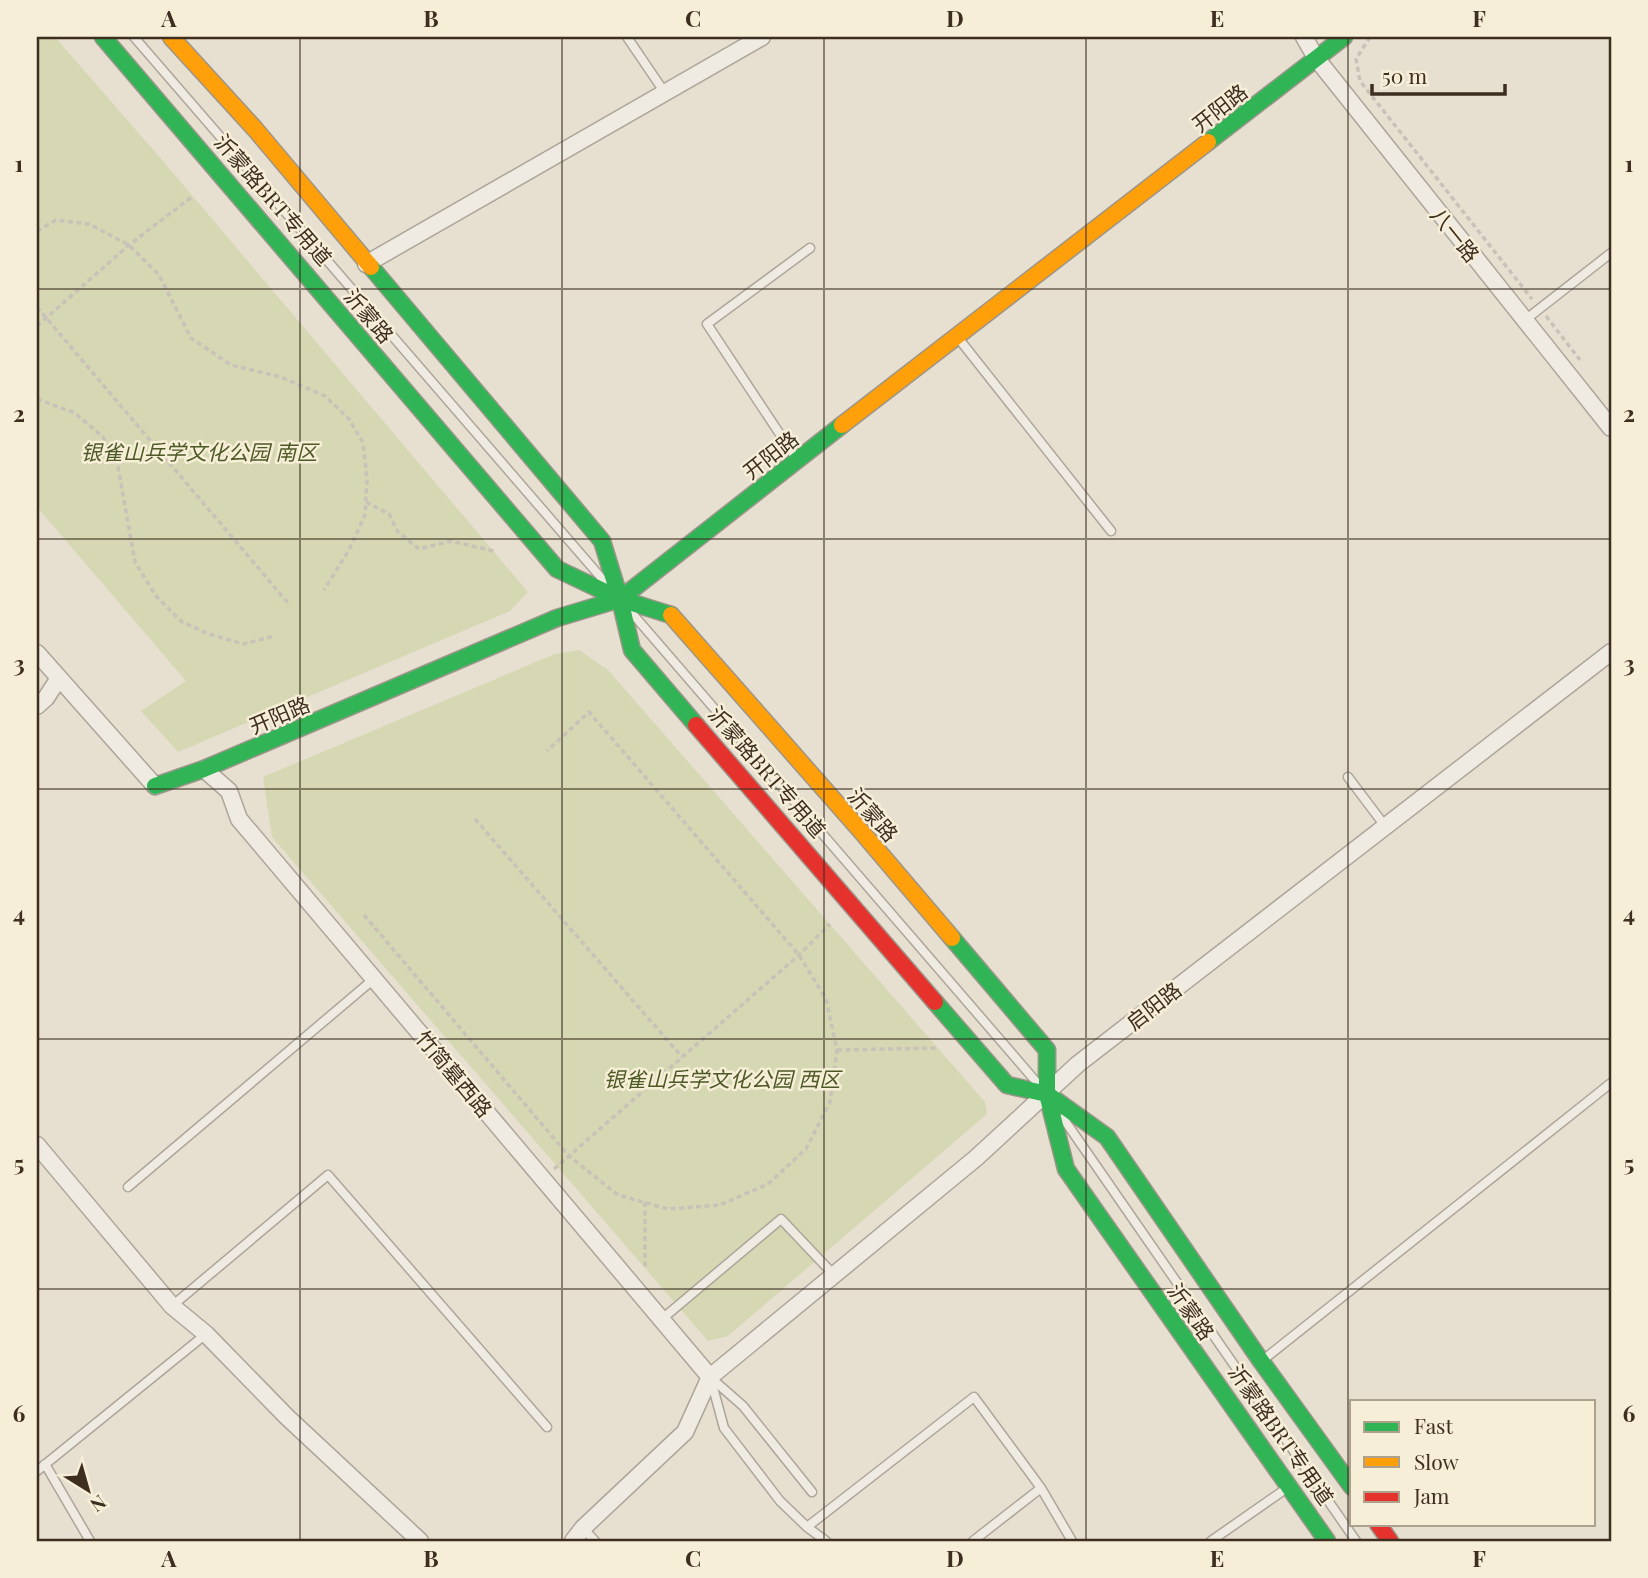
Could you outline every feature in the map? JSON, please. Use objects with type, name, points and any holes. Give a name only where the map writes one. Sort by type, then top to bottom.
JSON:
[{"type":"main road","name":"沂蒙路","points":[[103,37],[557,569],[620,599],[673,616],[1047,1050],[1047,1094],[1066,1169],[1327,1541]]},
{"type":"main road","name":"沂蒙路","points":[[171,37],[255,129],[601,541],[620,599],[632,650],[1007,1085],[1047,1094],[1107,1137],[1261,1361],[1350,1484]]},
{"type":"main road","name":"开阳路","points":[[155,786],[204,769],[557,618],[620,599],[1344,37]]},
{"type":"main road","points":[[1379,1526],[1390,1541]]},
{"type":"street","points":[[366,264],[762,37]]},
{"type":"street","name":"八一路","points":[[1304,37],[1316,58],[1611,428]]},
{"type":"street","name":"启阳路","points":[[710,1377],[976,1158],[1087,1057],[1611,652]]},
{"type":"street","points":[[37,653],[155,786]]},
{"type":"street","points":[[37,706],[46,698],[59,678]]},
{"type":"street","name":"竹简墓西路","points":[[204,769],[229,792],[239,819],[710,1377]]},
{"type":"street","points":[[37,1145],[172,1306],[206,1334],[287,1418],[420,1541]]},
{"type":"street","points":[[578,1535],[685,1432],[710,1377]]},
{"type":"lane","name":"沂蒙路BRT专用道","points":[[134,37],[1047,1094],[1356,1541]]},
{"type":"lane","points":[[628,37],[665,93]]},
{"type":"lane","points":[[797,460],[707,324],[810,248]]},
{"type":"lane","points":[[1525,320],[1611,253]]},
{"type":"lane","points":[[957,336],[1111,531]]},
{"type":"lane","points":[[1348,777],[1385,826]]},
{"type":"lane","points":[[128,1187],[375,978]]},
{"type":"lane","points":[[1261,1361],[1611,1083]]},
{"type":"lane","points":[[172,1306],[328,1175],[547,1427]]},
{"type":"lane","points":[[662,1319],[781,1219],[834,1275]]},
{"type":"lane","points":[[37,1471],[206,1334]]},
{"type":"lane","points":[[710,1377],[743,1406],[812,1492]]},
{"type":"lane","points":[[710,1377],[723,1428],[780,1502],[826,1541]]},
{"type":"lane","points":[[807,1527],[974,1397],[1041,1488],[1072,1541]]},
{"type":"lane","points":[[45,1464],[90,1541]]},
{"type":"lane","points":[[1210,1541],[1289,1486]]},
{"type":"lane","points":[[973,1541],[1041,1488]]},
{"type":"lane","points":[[578,1535],[595,1541]]},
{"type":"path","points":[[1370,37],[1356,59],[1360,81],[1588,369]]},
{"type":"path","points":[[37,326],[129,245],[193,195]]},
{"type":"path","points":[[37,231],[56,220],[89,224],[129,245],[159,275],[191,338],[231,365],[281,377],[325,396],[349,419],[363,443],[368,479],[365,514],[349,550],[324,590]]},
{"type":"path","points":[[37,307],[288,603]]},
{"type":"path","points":[[37,399],[75,413],[103,436],[118,467],[135,562],[156,596],[182,622],[209,634],[243,644],[275,636]]},
{"type":"path","points":[[366,502],[389,514],[398,532],[419,549],[451,541],[494,551]]},
{"type":"path","points":[[364,915],[569,1156],[618,1195],[668,1209],[720,1205],[768,1184],[806,1149],[830,1102],[837,1050],[826,999],[799,955],[589,712],[547,751]]},
{"type":"path","points":[[475,819],[682,1057]]},
{"type":"path","points":[[543,1178],[799,955],[830,924]]},
{"type":"path","points":[[837,1050],[938,1048]]},
{"type":"path","points":[[645,1202],[645,1268]]},
{"type":"green space","name":"银雀山兵学文化公园 南区","points":[[37,37],[55,37],[528,592],[510,611],[178,752],[141,711],[186,681],[37,507]]},
{"type":"green space","name":"银雀山兵学文化公园 西区","points":[[579,650],[608,670],[985,1102],[987,1114],[728,1336],[708,1341],[272,837],[263,777],[555,654]]},
{"type":"traffic: fast","points":[[103,37],[557,569],[620,599],[671,615]]},
{"type":"traffic: fast","points":[[1208,142],[1344,37]]},
{"type":"traffic: fast","points":[[371,267],[602,541],[632,650],[696,725]]},
{"type":"traffic: fast","points":[[155,786],[204,769],[557,618],[620,599],[842,425]]},
{"type":"traffic: fast","points":[[952,938],[1047,1050],[1047,1094],[1066,1169],[1327,1541]]},
{"type":"traffic: fast","points":[[935,1002],[1007,1085],[1047,1094],[1107,1137],[1261,1361],[1350,1484]]},
{"type":"traffic: slow","points":[[171,37],[255,129],[371,267]]},
{"type":"traffic: slow","points":[[842,425],[1208,142]]},
{"type":"traffic: slow","points":[[671,615],[952,938]]},
{"type":"traffic: jam","points":[[696,725],[935,1002]]},
{"type":"traffic: jam","points":[[1379,1526],[1390,1541]]}]
